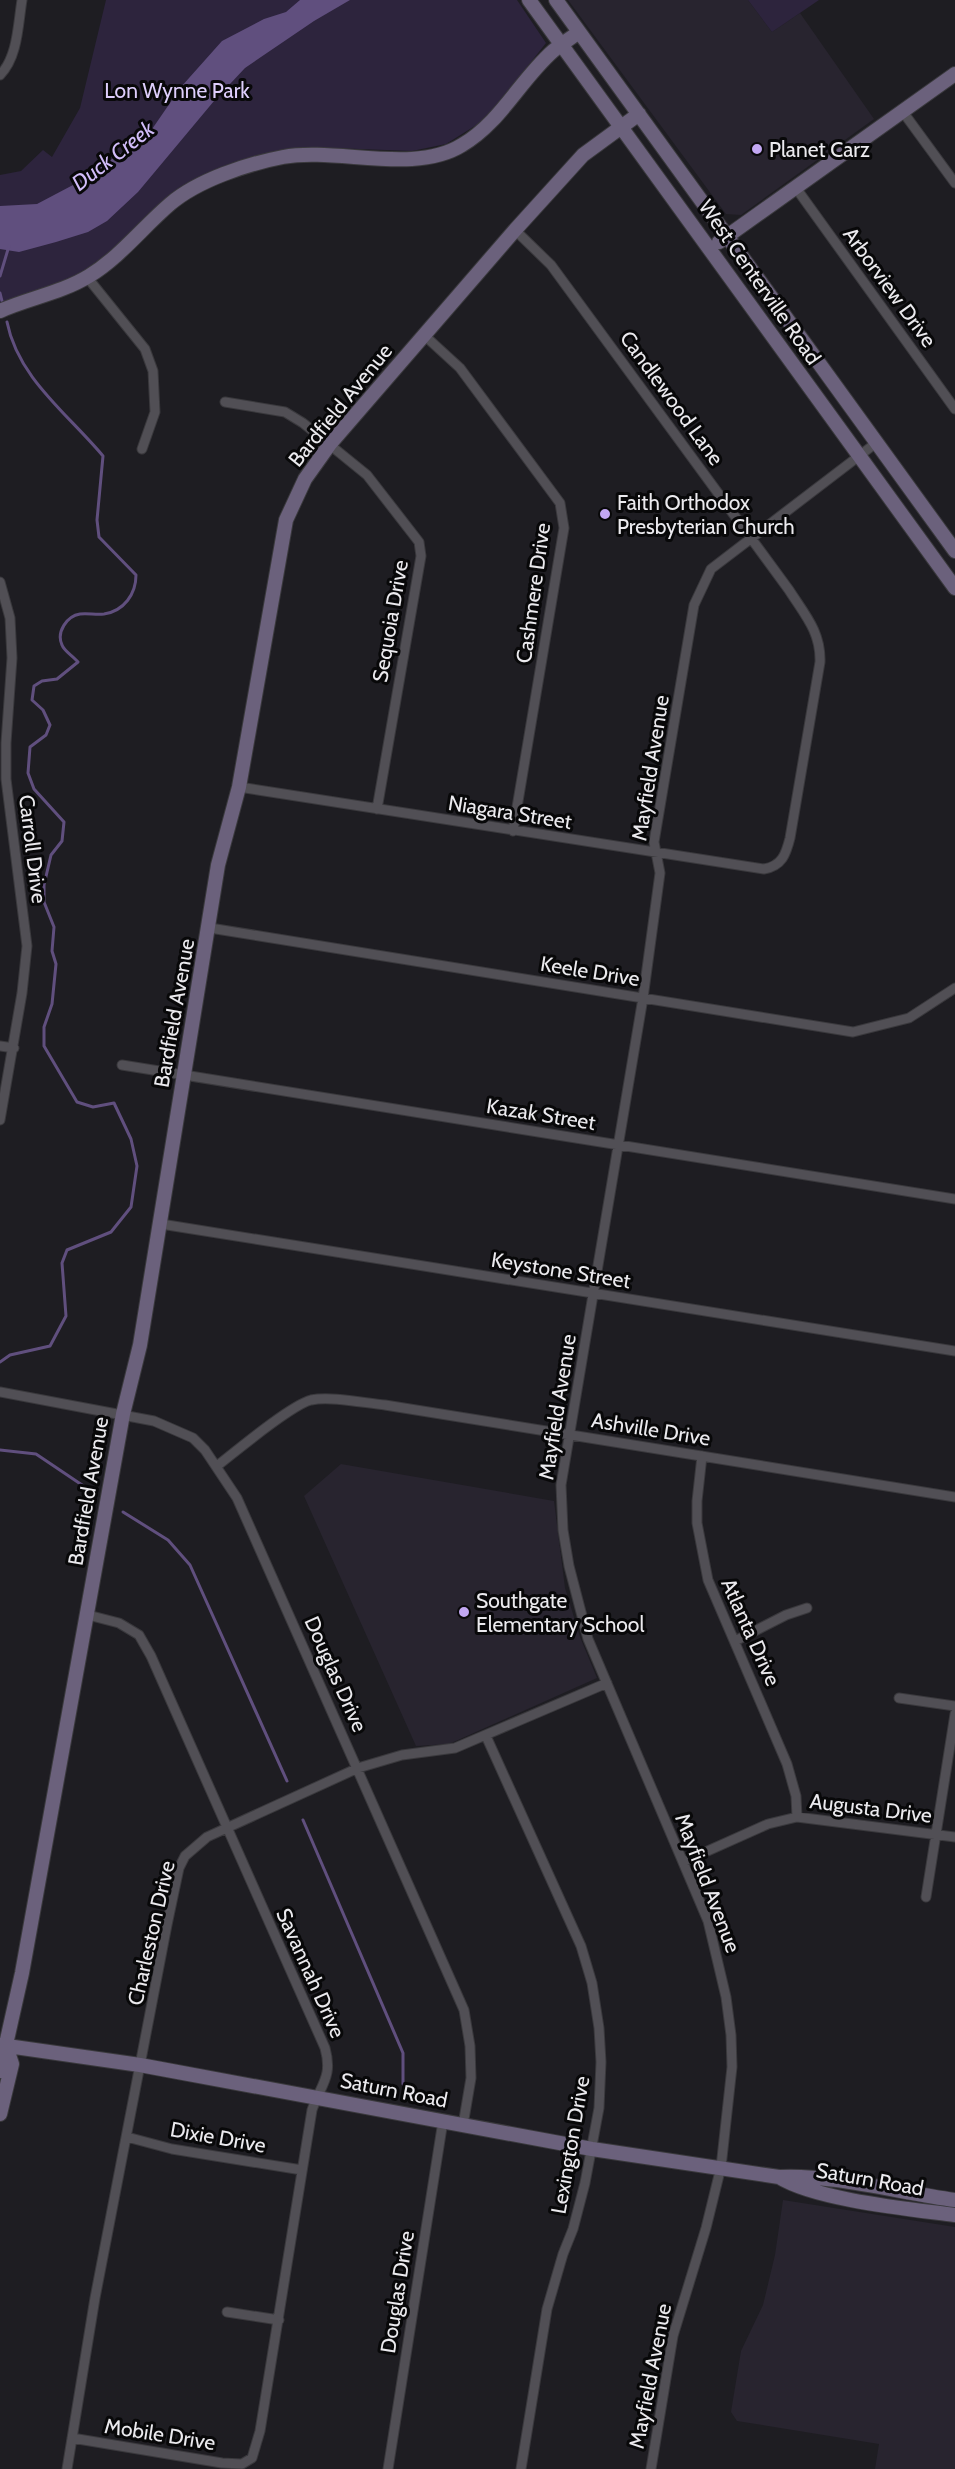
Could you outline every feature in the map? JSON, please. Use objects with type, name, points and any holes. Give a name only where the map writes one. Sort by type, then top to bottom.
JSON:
[{"type":"street","points":[[0,75],[6,70],[15,47],[22,0]]},
{"type":"street","name":"West Centerville Road","points":[[529,0],[711,248],[858,456],[955,588]]},
{"type":"street","name":"West Centerville Road","points":[[556,0],[955,551]]},
{"type":"street","points":[[0,311],[53,293],[87,277],[123,250],[171,203],[190,189],[245,168],[286,157],[408,159],[448,152],[462,146],[485,128],[552,52],[579,32]]},
{"type":"street","points":[[711,248],[955,74]]},
{"type":"street","points":[[903,112],[955,183]]},
{"type":"street","name":"Bardfield Avenue","points":[[0,2071],[3,2046],[22,1973],[123,1414],[140,1345],[210,928],[218,865],[239,787],[286,520],[305,479],[330,444],[515,230],[584,154],[639,114]]},
{"type":"street","name":"Arborview Drive","points":[[796,188],[955,409]]},
{"type":"street","name":"Candlewood Lane","points":[[515,230],[564,282],[800,607],[816,633],[820,648],[790,838],[785,856],[774,867]]},
{"type":"street","points":[[87,277],[145,349],[153,371],[155,412],[142,449]]},
{"type":"street","name":"Cashmere Drive","points":[[424,335],[460,368],[560,503],[564,528],[513,831]]},
{"type":"street","name":"Sequoia Drive","points":[[225,402],[285,412],[303,423],[367,475],[419,542],[421,556],[377,809]]},
{"type":"street","name":"Mayfield Avenue","points":[[651,2469],[673,2336],[706,2228],[721,2167],[732,2067],[726,1997],[708,1921],[588,1639],[577,1602],[563,1530],[561,1485],[643,998],[660,873],[655,854],[656,831],[694,605],[711,569],[876,443]]},
{"type":"street","name":"Carroll Drive","points":[[0,582],[10,618],[12,658],[6,779],[27,946],[14,1048],[0,1120]]},
{"type":"street","name":"Niagara Street","points":[[239,787],[655,854],[764,869],[774,867]]},
{"type":"street","name":"Keele Drive","points":[[210,928],[853,1032],[909,1018],[955,988]]},
{"type":"street","points":[[0,1046],[14,1048]]},
{"type":"street","name":"Kazak Street","points":[[122,1065],[955,1199]]},
{"type":"street","name":"Keystone Street","points":[[161,1224],[955,1351]]},
{"type":"street","name":"Douglas Drive","points":[[0,1392],[154,1421],[193,1438],[217,1466],[237,1498],[464,2010],[470,2046],[471,2078],[463,2125]]},
{"type":"street","name":"Ashville Drive","points":[[217,1466],[285,1415],[310,1400],[339,1400],[570,1434],[955,1497]]},
{"type":"street","name":"Atlanta Drive","points":[[702,1456],[697,1501],[700,1545],[708,1580],[788,1764],[796,1796],[797,1817]]},
{"type":"street","points":[[735,1641],[807,1608]]},
{"type":"street","name":"Savannah Drive","points":[[88,1615],[119,1623],[139,1635],[152,1656],[325,2048],[329,2063],[326,2082],[316,2097],[312,2110],[279,2320],[255,2452],[252,2458],[242,2464]]},
{"type":"street","name":"Charleston Drive","points":[[67,2469],[95,2298],[179,1868],[185,1856],[207,1837],[358,1768],[402,1755],[455,1748],[607,1683]]},
{"type":"street","points":[[899,1698],[955,1706]]},
{"type":"street","points":[[926,1897],[955,1714]]},
{"type":"street","name":"Lexington Drive","points":[[486,1736],[581,1947],[592,1983],[601,2062],[592,2149],[573,2229],[547,2309],[521,2469]]},
{"type":"street","name":"Augusta Drive","points":[[683,1862],[768,1824],[797,1817],[955,1837]]},
{"type":"street","name":"Bardfield Avenue","points":[[0,2114],[12,2064],[3,2046]]},
{"type":"street","name":"Saturn Road","points":[[3,2046],[140,2065],[592,2149],[955,2200]]},
{"type":"street","name":"Douglas Drive","points":[[388,2469],[443,2121]]},
{"type":"street","name":"Dixie Drive","points":[[127,2137],[172,2149],[302,2170]]},
{"type":"street","name":"Saturn Road","points":[[779,2177],[793,2186],[840,2197],[955,2215]]},
{"type":"street","points":[[227,2312],[279,2320]]},
{"type":"street","name":"Mobile Drive","points":[[72,2438],[242,2464]]},
{"type":"shaded area","points":[[300,0],[350,0],[314,21],[245,68],[214,101],[138,192],[107,221],[88,232],[19,252],[0,249],[0,206],[37,204],[73,185],[148,135],[181,87],[222,41],[264,19],[286,12]]},
{"type":"shaded area","points":[[568,0],[748,0],[772,32],[800,13],[874,119],[741,215],[726,214]]},
{"type":"shaded area","name":"Southgate Elementary School","points":[[341,1464],[554,1501],[565,1588],[580,1637],[597,1678],[449,1744],[416,1746],[304,1496]]},
{"type":"shaded area","points":[[783,2200],[955,2227],[955,2469],[875,2469],[879,2444],[737,2421],[731,2412],[741,2351],[763,2305],[775,2255]]},
{"type":"green space","name":"Lon Wynne Park","points":[[106,0],[517,0],[546,43],[486,119],[446,144],[412,151],[333,148],[283,150],[234,166],[188,183],[160,203],[133,232],[86,274],[0,304],[0,175],[21,171],[43,150],[52,157],[80,108]]},
{"type":"green space","points":[[748,0],[819,0],[772,32]]},
{"type":"waterway","points":[[0,276],[9,246]]},
{"type":"waterway","points":[[0,293],[2,301]]},
{"type":"waterway","points":[[0,1362],[10,1355],[50,1346],[66,1316],[62,1263],[67,1250],[111,1232],[131,1207],[137,1166],[131,1139],[114,1103],[93,1107],[77,1102],[44,1046],[44,1027],[52,1004],[56,964],[52,951],[54,927],[44,902],[44,885],[51,855],[62,841],[64,822],[34,789],[28,773],[30,747],[46,735],[50,725],[43,710],[32,700],[34,686],[42,681],[57,679],[78,662],[62,645],[60,635],[64,625],[75,615],[104,614],[123,605],[134,589],[136,575],[99,537],[97,520],[103,456],[33,378],[13,342],[7,322]]},
{"type":"waterway","points":[[0,1450],[36,1454],[91,1491]]},
{"type":"waterway","points":[[123,1512],[168,1540],[190,1565],[287,1781]]},
{"type":"waterway","points":[[303,1820],[403,2053],[403,2084]]},
{"type":"place","name":"Planet Carz","points":[[757,149]]},
{"type":"place","name":"Faith Orthodox Presbyterian Church","points":[[605,514]]},
{"type":"place","name":"Southgate Elementary School","points":[[464,1612]]},
{"type":"water label","name":"Duck Creek","points":[[113,156]]}]
